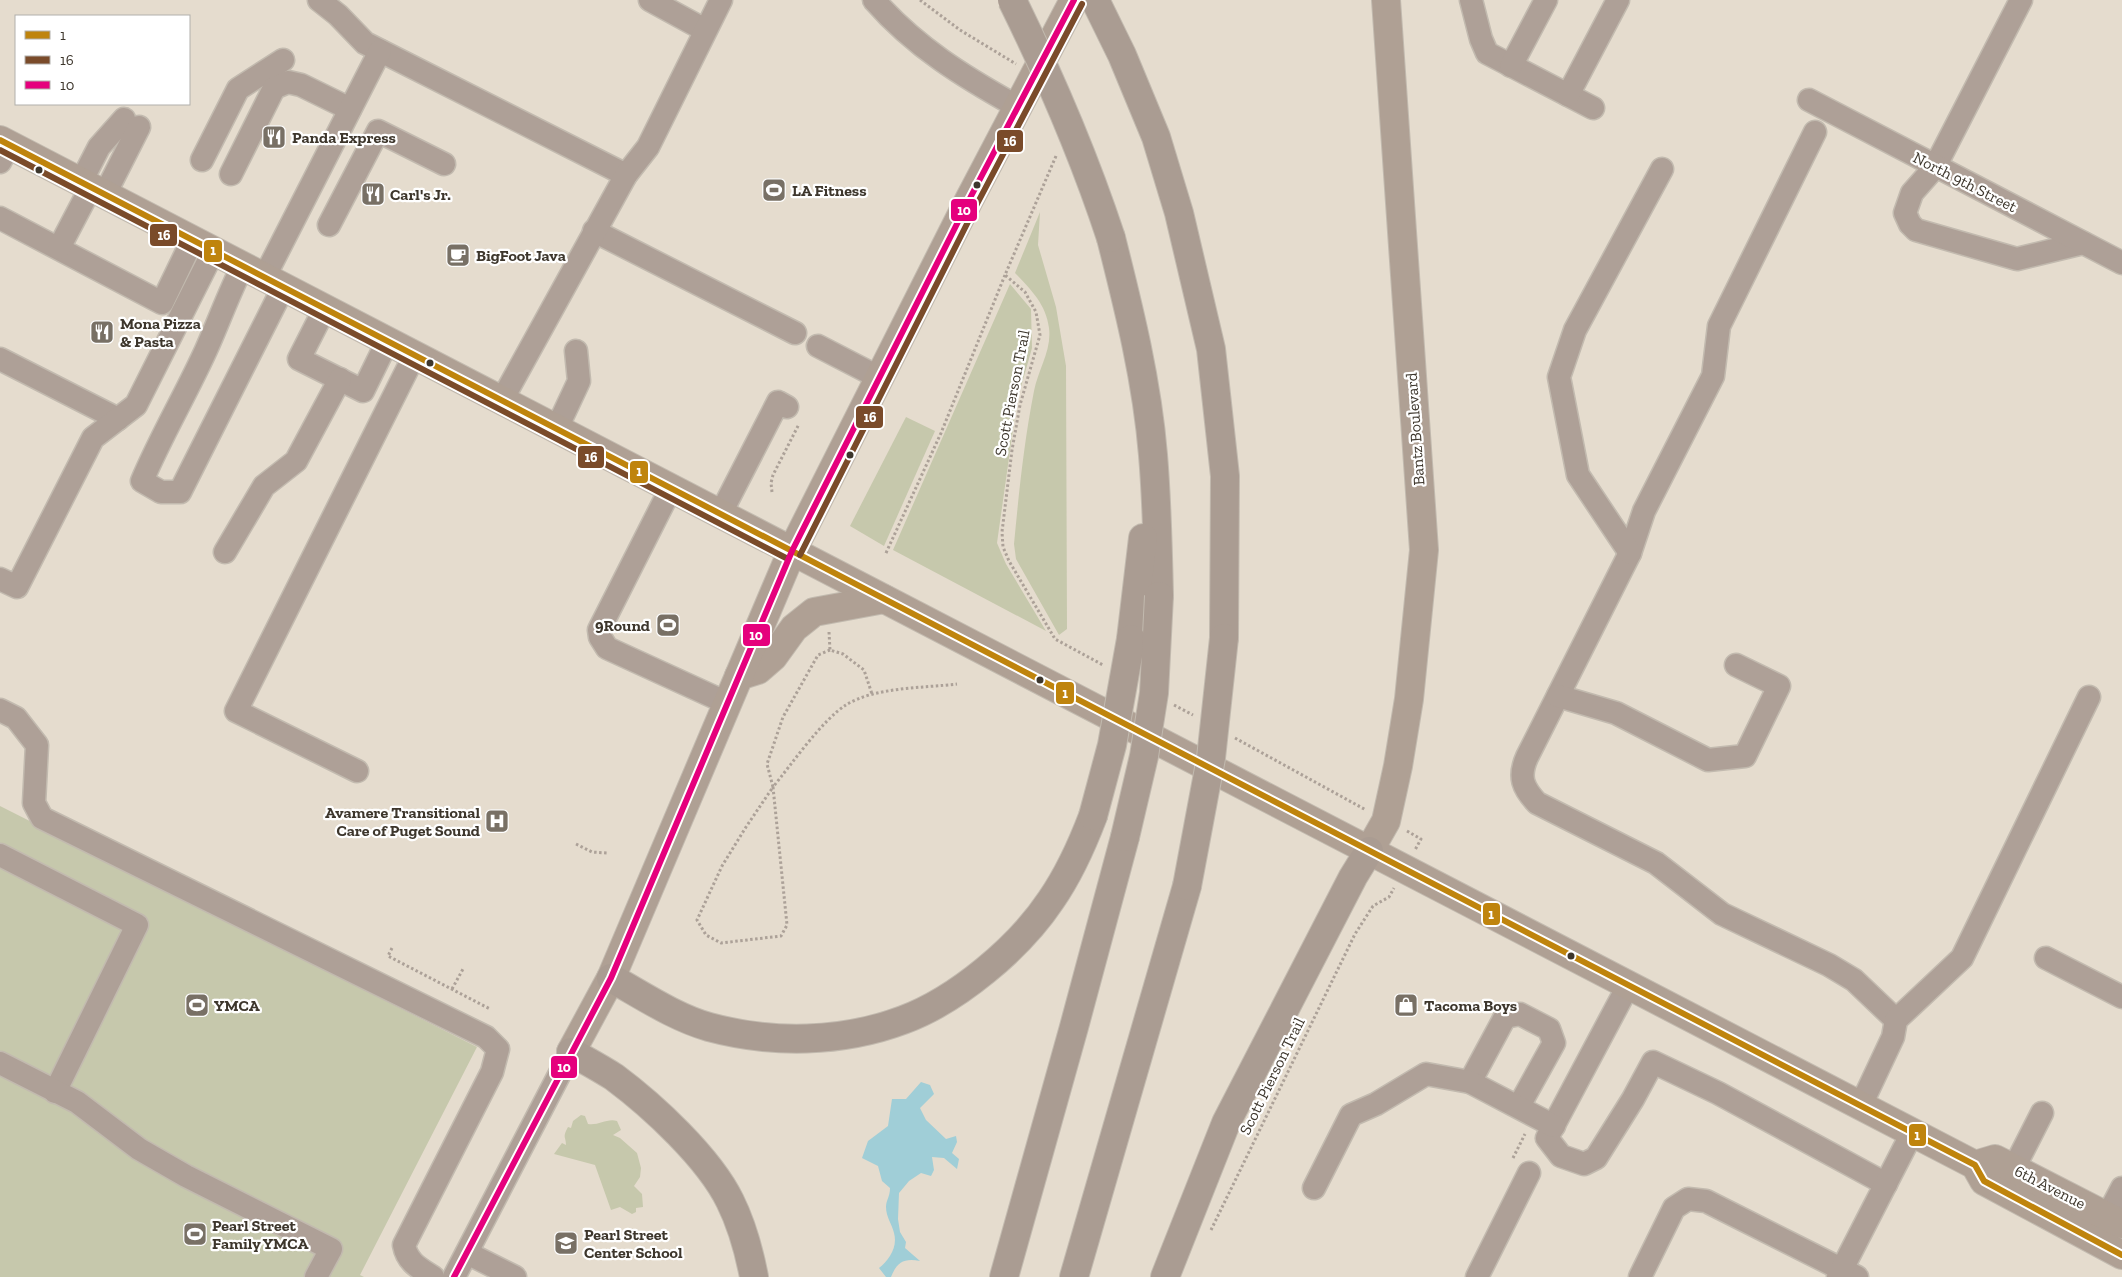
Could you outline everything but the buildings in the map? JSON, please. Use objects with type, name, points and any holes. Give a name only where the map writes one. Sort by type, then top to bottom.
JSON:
[{"type":"highway","points":[[1004,1277],[1074,1027],[1125,837],[1144,756],[1154,693],[1159,596],[1153,454],[1145,388],[1133,324],[1112,238],[1094,187],[1048,75],[1012,0]]},
{"type":"highway","points":[[1074,1277],[1187,886],[1211,758],[1224,638],[1225,476],[1211,349],[1179,213],[1156,137],[1122,55],[1095,0]]},
{"type":"highway","points":[[611,978],[680,1015],[708,1026],[776,1038],[827,1038],[869,1030],[904,1020],[970,982],[1000,959],[1028,930],[1051,900],[1080,850],[1093,816],[1112,745],[1131,639],[1153,454]]},
{"type":"highway","points":[[1165,1277],[1226,1123],[1353,877],[1369,851]]},
{"type":"highway","points":[[571,1052],[614,1077],[643,1102],[681,1136],[715,1177],[730,1201],[745,1237],[754,1277]]},
{"type":"main road","points":[[571,1052],[611,978],[792,550],[1074,0]]},
{"type":"main road","name":"Bantz Boulevard","points":[[1369,851],[1386,821],[1398,766],[1409,699],[1424,550],[1386,0]]},
{"type":"main road","name":"6th Avenue","points":[[3,149],[92,187],[1976,1165],[1984,1181],[2122,1255]]},
{"type":"main road","points":[[739,676],[758,670],[773,657],[794,628],[814,612],[884,599]]},
{"type":"main road","name":"6th Avenue","points":[[1976,1165],[1995,1159],[2114,1220]]},
{"type":"street","points":[[319,0],[338,14],[365,43],[626,175]]},
{"type":"street","points":[[650,0],[705,30]]},
{"type":"street","points":[[502,400],[626,175],[648,147],[721,0]]},
{"type":"street","points":[[874,0],[904,30],[952,69],[1018,107]]},
{"type":"street","points":[[1471,0],[1485,50],[1511,66],[1593,108]]},
{"type":"street","points":[[1511,66],[1546,0]]},
{"type":"street","points":[[1568,95],[1618,0]]},
{"type":"street","points":[[2020,0],[1935,167],[1912,193],[1905,213],[1910,224],[1916,230],[2017,259],[2083,243]]},
{"type":"street","points":[[264,276],[225,302],[206,350],[154,452],[142,481],[162,492],[180,492],[240,371],[264,276],[380,51]]},
{"type":"street","points":[[284,60],[254,97],[217,167],[274,88],[288,82],[301,85],[350,109]]},
{"type":"street","name":"North 9th Street","points":[[1808,100],[2122,263]]},
{"type":"street","points":[[59,248],[92,187],[131,123]]},
{"type":"street","points":[[329,225],[378,131],[444,164]]},
{"type":"street","points":[[1815,132],[1719,326],[1713,376],[1644,510],[1630,552],[1524,764],[1523,781],[1526,791],[1538,803],[1656,863],[1722,914],[1829,965],[1854,980],[1896,1020]]},
{"type":"street","points":[[1630,552],[1578,474],[1559,377],[1575,330],[1662,170]]},
{"type":"street","points":[[0,218],[162,302],[204,245]]},
{"type":"street","points":[[594,231],[795,333]]},
{"type":"street","points":[[0,579],[17,587],[93,438],[136,405],[204,245]]},
{"type":"street","points":[[325,308],[299,359],[340,380],[363,391],[388,340]]},
{"type":"street","points":[[818,346],[880,378]]},
{"type":"street","points":[[557,428],[579,381],[576,351]]},
{"type":"street","points":[[357,771],[236,711],[415,354]]},
{"type":"street","points":[[0,359],[118,419]]},
{"type":"street","points":[[226,552],[264,486],[296,461],[340,380]]},
{"type":"street","points":[[721,513],[778,402],[787,407]]},
{"type":"street","points":[[671,488],[599,630],[600,637],[607,648],[727,703]]},
{"type":"street","points":[[1558,696],[1616,713],[1708,760],[1745,756],[1778,686],[1736,666]]},
{"type":"street","points":[[1861,1105],[1893,1037],[1896,1020],[1962,958],[2089,697]]},
{"type":"street","points":[[0,710],[16,718],[36,745],[34,803],[42,818],[486,1037],[498,1049],[492,1072],[404,1245],[405,1253],[411,1262],[433,1277]]},
{"type":"street","points":[[0,855],[136,924],[56,1092]]},
{"type":"street","points":[[2046,958],[2122,997]]},
{"type":"street","points":[[1551,1132],[1629,984]]},
{"type":"street","points":[[1470,1082],[1505,1017],[1520,1014],[1549,1029],[1554,1043],[1519,1106]]},
{"type":"street","points":[[454,1277],[571,1052]]},
{"type":"street","points":[[1314,1188],[1351,1115],[1376,1104],[1426,1074],[1470,1082],[1519,1106],[1551,1132],[1561,1156],[1584,1164],[1596,1158],[1633,1099],[1653,1062],[1718,1093],[1886,1184]]},
{"type":"street","points":[[0,1063],[77,1102],[139,1149],[186,1176],[331,1249],[316,1277]]},
{"type":"street","points":[[1534,1081],[1568,1100]]},
{"type":"street","points":[[2014,1168],[2042,1113]]},
{"type":"street","points":[[1640,1277],[1674,1208],[1688,1199],[1706,1202],[1845,1275],[1886,1184],[1912,1133]]},
{"type":"street","points":[[1477,1277],[1529,1174]]},
{"type":"street","points":[[2094,1240],[2114,1220],[2122,1188]]},
{"type":"street","points":[[467,1253],[515,1277]]},
{"type":"path","points":[[920,0],[960,30],[1002,55]]},
{"type":"path","points":[[886,553],[941,433],[1058,150]]},
{"type":"path","name":"Scott Pierson Trail","points":[[1005,276],[1025,292],[1036,312],[1040,335],[1020,405],[1012,450],[1002,532],[1003,547],[1009,561],[1056,639]]},
{"type":"path","points":[[772,492],[772,475],[803,416],[787,407]]},
{"type":"path","points":[[828,623],[830,650]]},
{"type":"path","points":[[872,694],[864,670],[843,654],[830,650],[818,655],[783,717],[767,764],[773,787],[787,925],[781,936],[721,943],[706,935],[697,920],[722,866],[773,787],[831,716],[846,704],[872,694],[957,684]]},
{"type":"path","points":[[576,844],[592,852],[607,853]]},
{"type":"path","name":"Scott Pierson Trail","points":[[1207,1238],[1355,934],[1373,906],[1390,897]]},
{"type":"path","points":[[392,948],[388,956],[490,1009]]},
{"type":"path","points":[[452,989],[463,969]]},
{"type":"path","points":[[1529,1174],[1510,1164],[1528,1128],[1551,1132]]},
{"type":"green space","points":[[1040,212],[1038,245],[1056,307],[1066,366],[1067,629],[1059,635],[1016,559],[1014,544],[1030,410],[1036,383],[1047,352],[1049,336],[1045,312],[1032,292],[1015,273]]},
{"type":"green space","points":[[1010,284],[1031,309],[1032,348],[1017,401],[997,543],[1006,564],[1046,631],[893,550]]},
{"type":"green space","points":[[906,417],[935,431],[884,546],[850,526]]},
{"type":"green space","name":"YMCA","points":[[0,806],[477,1047],[360,1275],[364,1277],[0,1277]]},
{"type":"green space","points":[[581,1115],[585,1116],[588,1124],[610,1120],[617,1121],[621,1130],[613,1135],[620,1138],[637,1153],[641,1168],[640,1177],[634,1186],[642,1194],[643,1207],[636,1208],[636,1212],[632,1214],[620,1207],[611,1210],[595,1165],[554,1154],[562,1143],[566,1145],[565,1135],[568,1127],[571,1128],[573,1121]]},
{"type":"water","points":[[921,1082],[930,1085],[934,1094],[920,1108],[926,1120],[946,1139],[956,1136],[957,1142],[952,1153],[959,1159],[957,1169],[944,1158],[932,1157],[934,1170],[931,1176],[921,1173],[909,1181],[899,1193],[898,1219],[900,1232],[906,1242],[905,1248],[920,1261],[910,1260],[902,1262],[891,1277],[886,1277],[879,1268],[889,1257],[895,1243],[894,1233],[886,1211],[890,1188],[882,1181],[878,1166],[862,1158],[868,1141],[888,1126],[892,1099],[906,1099]]},
{"type":"transit line","name":"10","points":[[454,1277],[611,978],[792,551],[969,200],[1074,0]]},
{"type":"transit line","name":"16","points":[[800,555],[977,204],[1082,4]]},
{"type":"transit line","name":"1","points":[[0,140],[1975,1165],[1984,1181],[2122,1255]]},
{"type":"transit line","name":"16","points":[[0,150],[788,559]]},
{"type":"place","name":"Panda Express","points":[[274,137]]},
{"type":"place","name":"LA Fitness","points":[[774,190]]},
{"type":"place","name":"Carl's Jr.","points":[[373,194]]},
{"type":"place","name":"BigFoot Java","points":[[458,255]]},
{"type":"place","name":"Mona Pizza & Pasta","points":[[102,332]]},
{"type":"place","name":"9Round","points":[[668,625]]},
{"type":"place","name":"Avamere Transitional Care of Puget Sound","points":[[497,821]]},
{"type":"place","name":"YMCA","points":[[197,1005]]},
{"type":"place","name":"Tacoma Boys","points":[[1406,1005]]},
{"type":"place","name":"Pearl Street Family YMCA","points":[[195,1234]]},
{"type":"place","name":"Pearl Street Center School","points":[[566,1243]]}]
